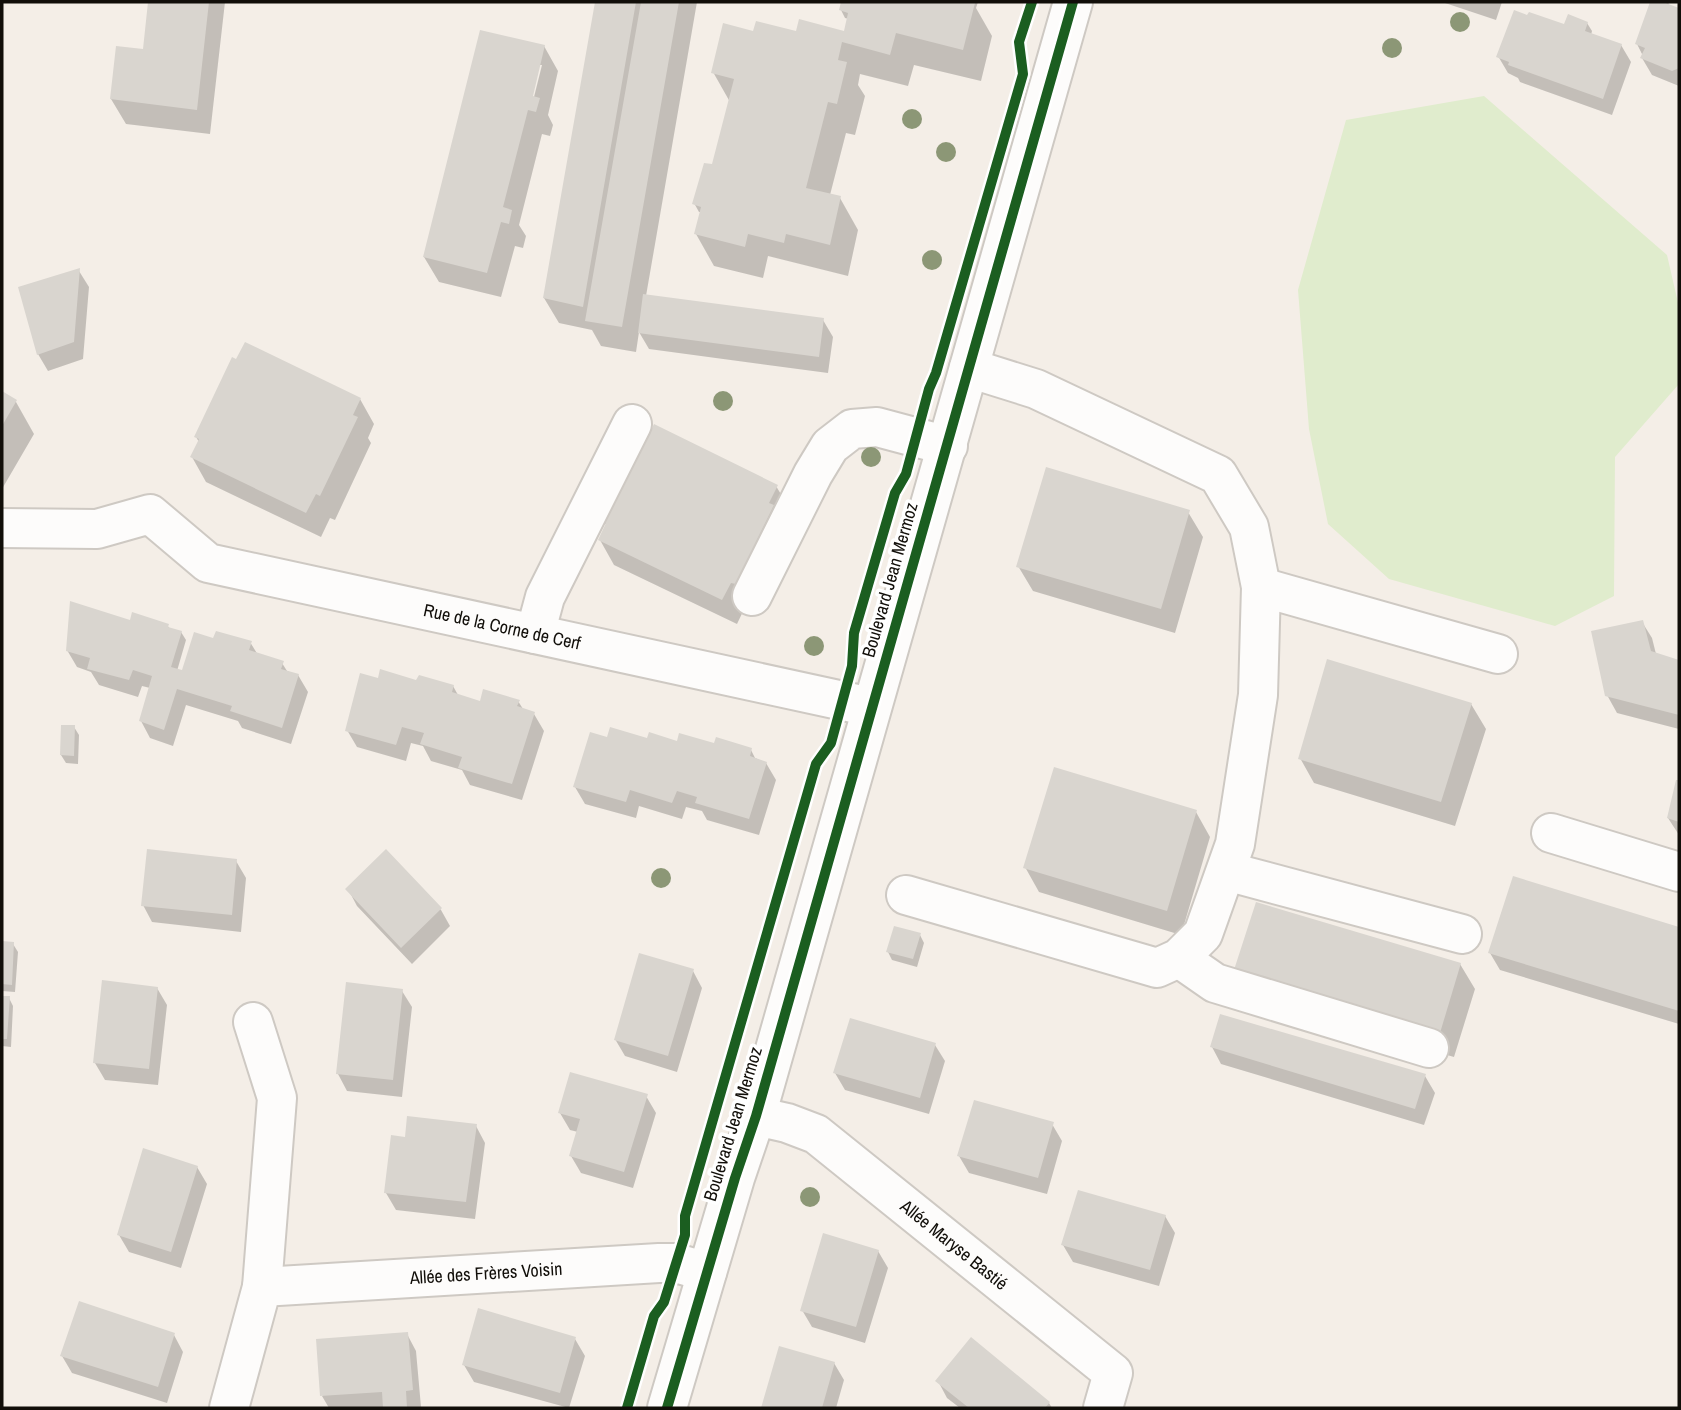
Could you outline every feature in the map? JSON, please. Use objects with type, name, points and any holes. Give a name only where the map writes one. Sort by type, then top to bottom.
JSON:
[{"type":"street","name":"Boulevard Jean Mermoz","points":[[667,1408],[734,1178],[756,1116],[1073,2]]},
{"type":"street","points":[[906,895],[1157,968],[1180,958],[1203,934],[1235,844],[1258,695],[1261,587],[1249,527],[1217,475],[1036,389],[969,368]]},
{"type":"street","points":[[535,635],[545,597],[632,424]]},
{"type":"street","points":[[752,596],[813,474],[830,446],[852,429],[877,427],[948,446]]},
{"type":"street","name":"Rue de la Corne de Cerf","points":[[2,528],[97,528],[150,514],[208,563],[872,707]]},
{"type":"street","points":[[1261,587],[1498,654]]},
{"type":"street","points":[[1551,832],[1679,872]]},
{"type":"street","points":[[1226,871],[1462,934]]},
{"type":"street","points":[[1180,958],[1215,983],[1429,1048]]},
{"type":"street","points":[[229,1408],[262,1287],[277,1098],[253,1022]]},
{"type":"street","name":"Allée Maryse Bastié","points":[[756,1116],[787,1123],[816,1134],[1113,1373],[1103,1408]]},
{"type":"street","name":"Allée des Frères Voisin","points":[[262,1287],[659,1263],[676,1263],[707,1272]]},
{"type":"green space","points":[[1484,96],[1667,255],[1679,307],[1679,384],[1615,457],[1614,596],[1555,626],[1389,579],[1328,524],[1309,429],[1298,290],[1346,120]]},
{"type":"building","points":[[148,2],[209,2],[197,110],[110,99],[116,46],[143,49]]},
{"type":"building","points":[[595,2],[636,2],[583,307],[543,298]]},
{"type":"building","points":[[641,2],[679,2],[622,327],[585,321]]},
{"type":"building","points":[[841,2],[975,3],[963,50],[896,33],[890,55],[842,42],[838,60],[847,62],[837,104],[828,102],[806,188],[841,196],[830,245],[786,234],[784,243],[748,234],[745,247],[694,234],[701,207],[692,204],[704,163],[712,164],[734,79],[711,73],[723,23],[753,31],[756,21],[796,31],[799,19],[844,31],[848,13],[839,10]]},
{"type":"building","points":[[1650,2],[1663,2],[1679,8],[1679,68],[1672,71],[1640,58],[1645,48],[1635,44]]},
{"type":"building","points":[[1514,10],[1527,15],[1529,12],[1564,24],[1568,14],[1588,22],[1585,31],[1622,44],[1603,99],[1508,65],[1509,62],[1496,57]]},
{"type":"building","points":[[480,30],[545,45],[533,96],[540,98],[536,112],[528,110],[503,207],[512,210],[509,224],[501,222],[487,273],[423,257]]},
{"type":"building","points":[[80,268],[74,342],[37,355],[18,287]]},
{"type":"building","points":[[643,294],[824,318],[819,357],[638,333]]},
{"type":"building","points":[[245,342],[361,398],[353,415],[358,417],[320,496],[316,494],[306,513],[190,457],[199,439],[194,437],[232,357],[236,359]]},
{"type":"building","points":[[2,391],[17,400],[2,426]]},
{"type":"building","points":[[654,424],[778,485],[769,503],[774,505],[736,584],[731,583],[722,600],[598,540],[606,523],[601,520],[641,441],[645,442]]},
{"type":"building","points":[[1046,467],[1190,510],[1161,609],[1016,567]]},
{"type":"building","points":[[70,601],[130,620],[132,612],[182,631],[171,667],[182,670],[194,632],[213,638],[216,631],[252,641],[249,650],[284,661],[281,669],[299,674],[282,728],[230,711],[232,706],[177,689],[164,730],[139,721],[152,676],[133,670],[129,680],[87,669],[90,658],[66,651]]},
{"type":"building","points":[[1643,620],[1651,651],[1679,660],[1679,715],[1605,696],[1591,631]]},
{"type":"building","points":[[1327,659],[1472,703],[1441,802],[1298,759]]},
{"type":"building","points":[[380,669],[416,680],[419,675],[454,685],[452,692],[480,701],[483,689],[520,700],[517,706],[535,712],[512,784],[458,768],[462,757],[420,744],[424,733],[402,727],[396,745],[345,731],[360,673],[378,678]]},
{"type":"building","points":[[61,725],[75,725],[74,756],[60,755]]},
{"type":"building","points":[[610,727],[647,738],[649,732],[677,741],[679,733],[714,743],[716,737],[752,748],[750,756],[767,762],[749,819],[695,803],[697,797],[677,791],[672,803],[630,790],[626,802],[573,787],[590,732],[607,737]]},
{"type":"building","points":[[1054,767],[1197,810],[1167,911],[1023,868]]},
{"type":"building","points":[[1676,780],[1679,780],[1679,822],[1667,818]]},
{"type":"building","points":[[147,849],[237,859],[232,915],[141,906]]},
{"type":"building","points":[[386,849],[442,908],[401,948],[345,889]]},
{"type":"building","points":[[1513,876],[1679,927],[1679,1011],[1488,953]]},
{"type":"building","points":[[1256,902],[1461,963],[1440,1033],[1233,973]]},
{"type":"building","points":[[894,926],[921,933],[913,959],[886,952]]},
{"type":"building","points":[[2,941],[14,942],[12,985],[2,984]]},
{"type":"building","points":[[639,953],[694,969],[668,1056],[614,1040]]},
{"type":"building","points":[[102,980],[158,987],[149,1069],[93,1063]]},
{"type":"building","points":[[346,982],[403,989],[393,1080],[336,1074]]},
{"type":"building","points":[[2,996],[10,996],[7,1039],[2,1039]]},
{"type":"building","points":[[1220,1014],[1426,1074],[1415,1109],[1210,1047]]},
{"type":"building","points":[[850,1018],[936,1043],[920,1098],[833,1073]]},
{"type":"building","points":[[570,1072],[648,1094],[624,1172],[569,1156],[580,1119],[558,1113]]},
{"type":"building","points":[[974,1100],[1054,1122],[1038,1178],[957,1156]]},
{"type":"building","points":[[407,1116],[477,1124],[466,1202],[384,1193],[391,1135],[405,1137]]},
{"type":"building","points":[[143,1148],[198,1166],[171,1252],[117,1235]]},
{"type":"building","points":[[1078,1190],[1166,1215],[1150,1270],[1061,1245]]},
{"type":"building","points":[[823,1233],[879,1250],[856,1327],[800,1311]]},
{"type":"building","points":[[79,1301],[175,1333],[158,1387],[60,1356]]},
{"type":"building","points":[[478,1308],[576,1337],[560,1393],[462,1365]]},
{"type":"building","points":[[408,1332],[413,1390],[406,1391],[407,1408],[383,1408],[382,1392],[320,1396],[316,1339]]},
{"type":"building","points":[[971,1337],[1050,1402],[1045,1408],[969,1408],[935,1381]]},
{"type":"building","points":[[779,1346],[835,1362],[822,1408],[761,1408]]},
{"type":"cycle path","points":[[627,1408],[654,1316],[664,1302],[685,1235],[685,1216],[816,764],[831,743],[852,666],[854,633],[895,493],[906,474],[1023,74],[1019,42],[1032,2]]},
{"type":"cycle path","points":[[667,1408],[756,1116],[1073,2]]}]
